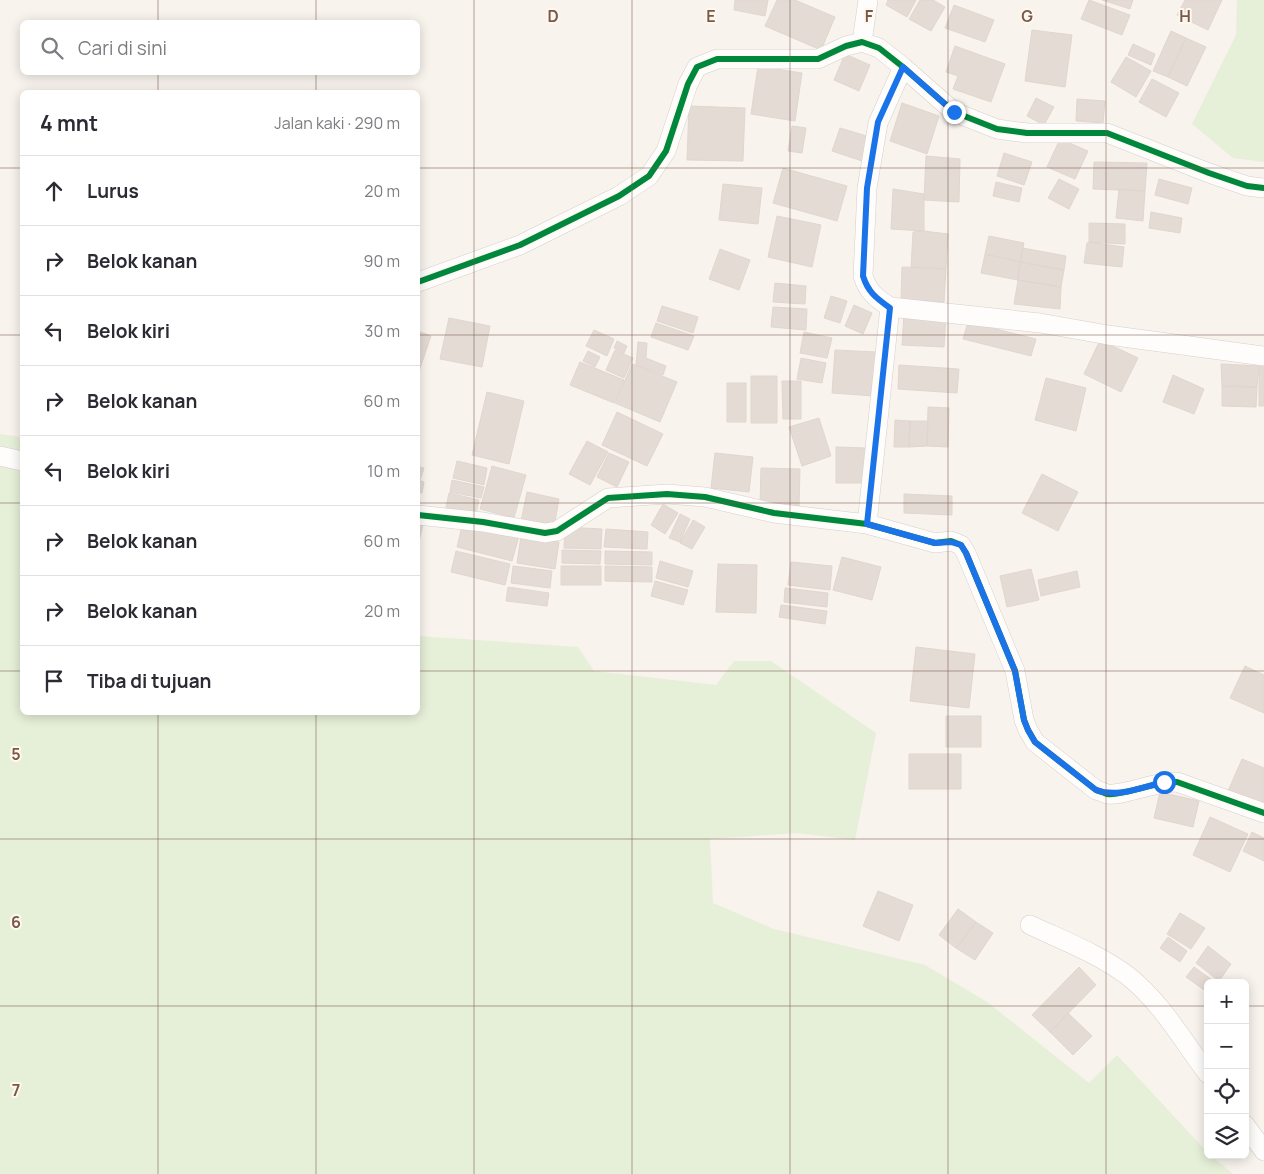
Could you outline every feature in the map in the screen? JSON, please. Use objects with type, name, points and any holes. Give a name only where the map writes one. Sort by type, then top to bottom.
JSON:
[{"type":"street","points":[[862,42],[868,0]]},
{"type":"street","points":[[420,281],[520,245],[619,196],[649,176],[666,151],[688,84],[697,67],[717,59],[818,59],[846,46],[862,42],[879,48],[954,112],[997,129],[1027,133],[1107,133],[1209,173],[1247,186],[1264,188]]},
{"type":"street","points":[[903,67],[878,122],[867,188],[863,276],[867,288],[874,297],[890,308],[1040,323],[1108,335],[1264,356]]},
{"type":"street","points":[[867,524],[890,308]]},
{"type":"street","points":[[0,456],[20,461]]},
{"type":"street","points":[[420,515],[483,522],[545,532],[557,531],[608,498],[667,494],[705,497],[774,513],[867,524],[935,543],[951,542],[961,545],[1015,671],[1024,720],[1035,742],[1096,790],[1107,794],[1164,782],[1177,782],[1264,813]]},
{"type":"street","points":[[1030,925],[1100,958],[1128,976],[1153,1000],[1204,1069]]},
{"type":"street","points":[[1249,1130],[1264,1150]]},
{"type":"green space","points":[[1237,0],[1264,0],[1264,162],[1233,158],[1192,124],[1236,35]]},
{"type":"green space","points":[[0,434],[20,437],[20,715],[420,715],[420,636],[578,647],[594,671],[716,685],[734,661],[771,661],[876,733],[855,840],[797,833],[710,839],[713,903],[774,929],[925,965],[987,1002],[1089,1083],[1117,1055],[1204,1149],[1204,1159],[1215,1159],[1233,1174],[0,1174]]},
{"type":"building","points":[[735,0],[768,0],[765,16],[734,10]]},
{"type":"building","points":[[777,0],[795,0],[835,17],[821,50],[765,26]]},
{"type":"building","points":[[888,0],[916,0],[907,17],[886,5]]},
{"type":"building","points":[[920,0],[933,0],[945,7],[931,31],[909,19]]},
{"type":"building","points":[[1089,0],[1130,15],[1122,35],[1081,19]]},
{"type":"building","points":[[1102,0],[1133,0],[1130,9]]},
{"type":"building","points":[[1185,0],[1222,0],[1208,30],[1177,15]]},
{"type":"building","points":[[954,5],[994,20],[985,42],[945,28]]},
{"type":"building","points":[[1032,30],[1072,35],[1065,87],[1025,81]]},
{"type":"building","points":[[1171,31],[1186,38],[1168,77],[1153,71]]},
{"type":"building","points":[[1186,38],[1206,47],[1187,86],[1168,77]]},
{"type":"building","points":[[1133,44],[1155,54],[1151,65],[1128,55]]},
{"type":"building","points":[[955,46],[1005,64],[991,102],[953,89],[958,76],[946,72]]},
{"type":"building","points":[[845,54],[870,65],[859,91],[834,80]]},
{"type":"building","points":[[1126,57],[1151,71],[1136,97],[1111,82]]},
{"type":"building","points":[[758,66],[802,73],[795,121],[751,114]]},
{"type":"building","points":[[1152,79],[1179,93],[1166,117],[1139,102]]},
{"type":"building","points":[[1036,98],[1054,107],[1044,125],[1027,116]]},
{"type":"building","points":[[1077,99],[1105,101],[1103,123],[1076,121]]},
{"type":"building","points":[[902,103],[939,116],[927,154],[890,141]]},
{"type":"building","points":[[689,106],[745,108],[743,161],[687,160]]},
{"type":"building","points":[[792,126],[806,128],[802,153],[788,151]]},
{"type":"building","points":[[840,128],[870,137],[862,161],[832,151]]},
{"type":"building","points":[[1060,139],[1088,151],[1075,179],[1047,167]]},
{"type":"building","points":[[1004,153],[1032,162],[1024,185],[997,176]]},
{"type":"building","points":[[926,156],[960,159],[959,202],[924,200]]},
{"type":"building","points":[[1094,162],[1147,163],[1145,191],[1093,189]]},
{"type":"building","points":[[783,168],[847,186],[837,221],[773,203]]},
{"type":"building","points":[[1059,179],[1079,189],[1069,209],[1048,198]]},
{"type":"building","points":[[1159,179],[1192,188],[1188,204],[1155,195]]},
{"type":"building","points":[[996,182],[1022,188],[1019,202],[993,196]]},
{"type":"building","points":[[723,184],[762,188],[758,224],[719,220]]},
{"type":"building","points":[[893,189],[924,194],[924,231],[891,229]]},
{"type":"building","points":[[1119,189],[1145,191],[1143,221],[1116,218]]},
{"type":"building","points":[[1151,212],[1182,218],[1180,233],[1149,228]]},
{"type":"building","points":[[777,216],[821,225],[812,267],[768,257]]},
{"type":"building","points":[[1089,223],[1125,224],[1125,244],[1089,242]]},
{"type":"building","points":[[924,231],[948,234],[946,269],[911,267],[913,232]]},
{"type":"building","points":[[989,236],[1024,243],[1020,262],[985,254]]},
{"type":"building","points":[[1087,243],[1124,247],[1122,267],[1084,263]]},
{"type":"building","points":[[1023,248],[1066,256],[1064,270],[1020,262]]},
{"type":"building","points":[[720,249],[750,260],[739,290],[709,279]]},
{"type":"building","points":[[985,254],[1020,262],[1018,280],[981,273]]},
{"type":"building","points":[[1020,262],[1064,270],[1061,287],[1018,280]]},
{"type":"building","points":[[902,267],[946,269],[944,302],[901,300]]},
{"type":"building","points":[[1018,280],[1061,287],[1060,309],[1014,304]]},
{"type":"building","points":[[775,283],[806,286],[805,304],[773,302]]},
{"type":"building","points":[[831,296],[847,301],[840,323],[824,318]]},
{"type":"building","points":[[854,305],[872,313],[863,334],[845,326]]},
{"type":"building","points":[[662,306],[698,317],[693,333],[657,321]]},
{"type":"building","points":[[773,307],[807,309],[806,330],[771,327]]},
{"type":"building","points":[[904,314],[946,316],[944,347],[902,345]]},
{"type":"building","points":[[449,318],[490,326],[482,367],[440,359]]},
{"type":"building","points":[[968,322],[1036,339],[1031,356],[963,339]]},
{"type":"building","points":[[656,323],[694,336],[688,350],[651,337]]},
{"type":"building","points":[[594,330],[614,339],[607,356],[586,346]]},
{"type":"building","points":[[420,332],[431,336],[420,368]]},
{"type":"building","points":[[804,332],[832,338],[827,358],[800,353]]},
{"type":"building","points":[[1100,340],[1138,358],[1121,392],[1084,374]]},
{"type":"building","points":[[617,341],[627,346],[624,353],[614,348]]},
{"type":"building","points":[[638,342],[647,343],[646,358],[666,366],[663,375],[636,365]]},
{"type":"building","points":[[615,350],[633,358],[624,378],[606,370]]},
{"type":"building","points":[[835,350],[876,352],[874,396],[832,393]]},
{"type":"building","points":[[588,351],[600,357],[595,367],[583,361]]},
{"type":"building","points":[[801,358],[826,363],[822,383],[797,379]]},
{"type":"building","points":[[580,362],[624,380],[614,403],[570,385]]},
{"type":"building","points":[[632,364],[677,382],[660,422],[615,403]]},
{"type":"building","points":[[1221,364],[1259,366],[1257,387],[1222,386]]},
{"type":"building","points":[[899,365],[959,369],[957,393],[898,389]]},
{"type":"building","points":[[1259,366],[1264,366],[1264,406],[1259,406]]},
{"type":"building","points":[[1173,375],[1204,389],[1194,414],[1163,402]]},
{"type":"building","points":[[751,376],[777,376],[777,423],[751,423]]},
{"type":"building","points":[[1046,378],[1086,388],[1076,431],[1035,420]]},
{"type":"building","points":[[782,381],[801,381],[801,419],[783,419]]},
{"type":"building","points":[[727,383],[746,383],[746,422],[727,422]]},
{"type":"building","points":[[1222,386],[1257,387],[1256,407],[1222,406]]},
{"type":"building","points":[[487,392],[524,401],[509,464],[472,455]]},
{"type":"building","points":[[928,407],[949,408],[948,447],[927,446]]},
{"type":"building","points":[[617,412],[663,434],[647,466],[602,445]]},
{"type":"building","points":[[819,418],[831,456],[802,466],[789,427]]},
{"type":"building","points":[[895,420],[910,421],[909,447],[894,447]]},
{"type":"building","points":[[910,421],[928,421],[927,446],[909,447]]},
{"type":"building","points":[[587,441],[608,452],[590,485],[569,474]]},
{"type":"building","points":[[836,447],[866,448],[866,483],[836,483]]},
{"type":"building","points":[[609,453],[629,462],[617,487],[597,477]]},
{"type":"building","points":[[715,453],[753,457],[749,492],[711,488]]},
{"type":"building","points":[[457,461],[487,468],[484,485],[453,478]]},
{"type":"building","points":[[492,466],[526,475],[514,518],[480,509]]},
{"type":"building","points":[[420,467],[424,468],[420,480]]},
{"type":"building","points":[[761,468],[800,469],[799,507],[760,506]]},
{"type":"building","points":[[1042,474],[1078,492],[1058,531],[1022,513]]},
{"type":"building","points":[[452,480],[484,487],[481,498],[450,492]]},
{"type":"building","points":[[420,481],[424,482],[422,493],[420,492]]},
{"type":"building","points":[[527,492],[559,499],[554,527],[521,521]]},
{"type":"building","points":[[449,493],[479,500],[475,519],[445,512]]},
{"type":"building","points":[[904,494],[952,496],[952,515],[904,513]]},
{"type":"building","points":[[663,504],[678,513],[665,534],[651,525]]},
{"type":"building","points":[[680,514],[690,519],[680,542],[669,538]]},
{"type":"building","points":[[420,519],[424,520],[420,537]]},
{"type":"building","points":[[693,520],[705,527],[692,549],[680,543]]},
{"type":"building","points":[[463,522],[519,536],[512,561],[457,547]]},
{"type":"building","points":[[565,527],[602,529],[601,549],[564,548]]},
{"type":"building","points":[[606,529],[648,532],[647,549],[604,547]]},
{"type":"building","points":[[521,536],[559,542],[555,569],[517,563]]},
{"type":"building","points":[[562,550],[601,551],[600,564],[562,563]]},
{"type":"building","points":[[456,551],[510,564],[505,585],[451,572]]},
{"type":"building","points":[[605,551],[652,552],[652,565],[605,564]]},
{"type":"building","points":[[842,557],[881,567],[872,600],[833,590]]},
{"type":"building","points":[[660,561],[693,571],[688,587],[656,578]]},
{"type":"building","points":[[791,562],[832,566],[830,590],[788,585]]},
{"type":"building","points":[[718,564],[757,565],[756,613],[716,612]]},
{"type":"building","points":[[513,566],[552,571],[550,588],[511,583]]},
{"type":"building","points":[[561,566],[601,566],[601,585],[561,585]]},
{"type":"building","points":[[605,566],[652,567],[652,582],[605,581]]},
{"type":"building","points":[[1031,569],[1039,600],[1007,607],[1000,576]]},
{"type":"building","points":[[1077,571],[1080,587],[1041,596],[1038,580]]},
{"type":"building","points":[[655,581],[688,590],[683,605],[651,596]]},
{"type":"building","points":[[508,587],[549,593],[547,606],[506,601]]},
{"type":"building","points":[[785,588],[828,593],[827,607],[784,602]]},
{"type":"building","points":[[781,605],[827,611],[825,624],[779,617]]},
{"type":"building","points":[[916,647],[975,654],[969,708],[910,701]]},
{"type":"building","points":[[1245,666],[1264,675],[1264,713],[1230,698]]},
{"type":"building","points":[[946,716],[981,716],[981,747],[946,747]]},
{"type":"building","points":[[909,754],[961,754],[961,789],[909,789]]},
{"type":"building","points":[[1242,759],[1264,768],[1264,804],[1228,791]]},
{"type":"building","points":[[1160,792],[1199,801],[1193,827],[1154,818]]},
{"type":"building","points":[[1210,817],[1248,834],[1230,872],[1193,855]]},
{"type":"building","points":[[1252,832],[1264,838],[1264,861],[1243,851]]},
{"type":"building","points":[[878,891],[913,905],[899,941],[863,926]]},
{"type":"building","points":[[958,909],[976,922],[956,948],[939,935]]},
{"type":"building","points":[[1180,913],[1205,928],[1191,949],[1167,934]]},
{"type":"building","points":[[976,922],[993,933],[975,960],[956,948]]},
{"type":"building","points":[[1168,937],[1187,951],[1180,962],[1160,948]]},
{"type":"building","points":[[1208,946],[1231,964],[1220,979],[1216,979],[1196,963]]},
{"type":"building","points":[[1079,967],[1096,985],[1050,1032],[1032,1015]]},
{"type":"building","points":[[1194,967],[1211,979],[1204,979],[1204,990],[1186,977]]},
{"type":"building","points":[[1068,1013],[1092,1036],[1073,1055],[1050,1032]]},
{"type":"cycle path","points":[[420,281],[520,245],[619,196],[649,176],[666,151],[688,84],[697,67],[717,59],[818,59],[846,46],[862,42],[879,48],[954,112],[997,129],[1027,133],[1107,133],[1209,173],[1247,186],[1264,188]]},
{"type":"cycle path","points":[[420,515],[483,522],[545,533],[557,531],[608,498],[667,494],[705,497],[774,513],[867,524],[935,543],[951,541],[961,545],[966,553],[1015,671],[1024,720],[1035,742],[1096,790],[1107,794],[1123,793],[1168,782],[1177,782],[1264,813]]},
{"type":"route","points":[[954,112],[903,67],[878,122],[867,188],[863,276],[867,288],[874,297],[890,308],[867,524],[935,543],[951,542],[961,545],[1015,671],[1024,720],[1035,742],[1096,790],[1107,794],[1164,782]]}]
